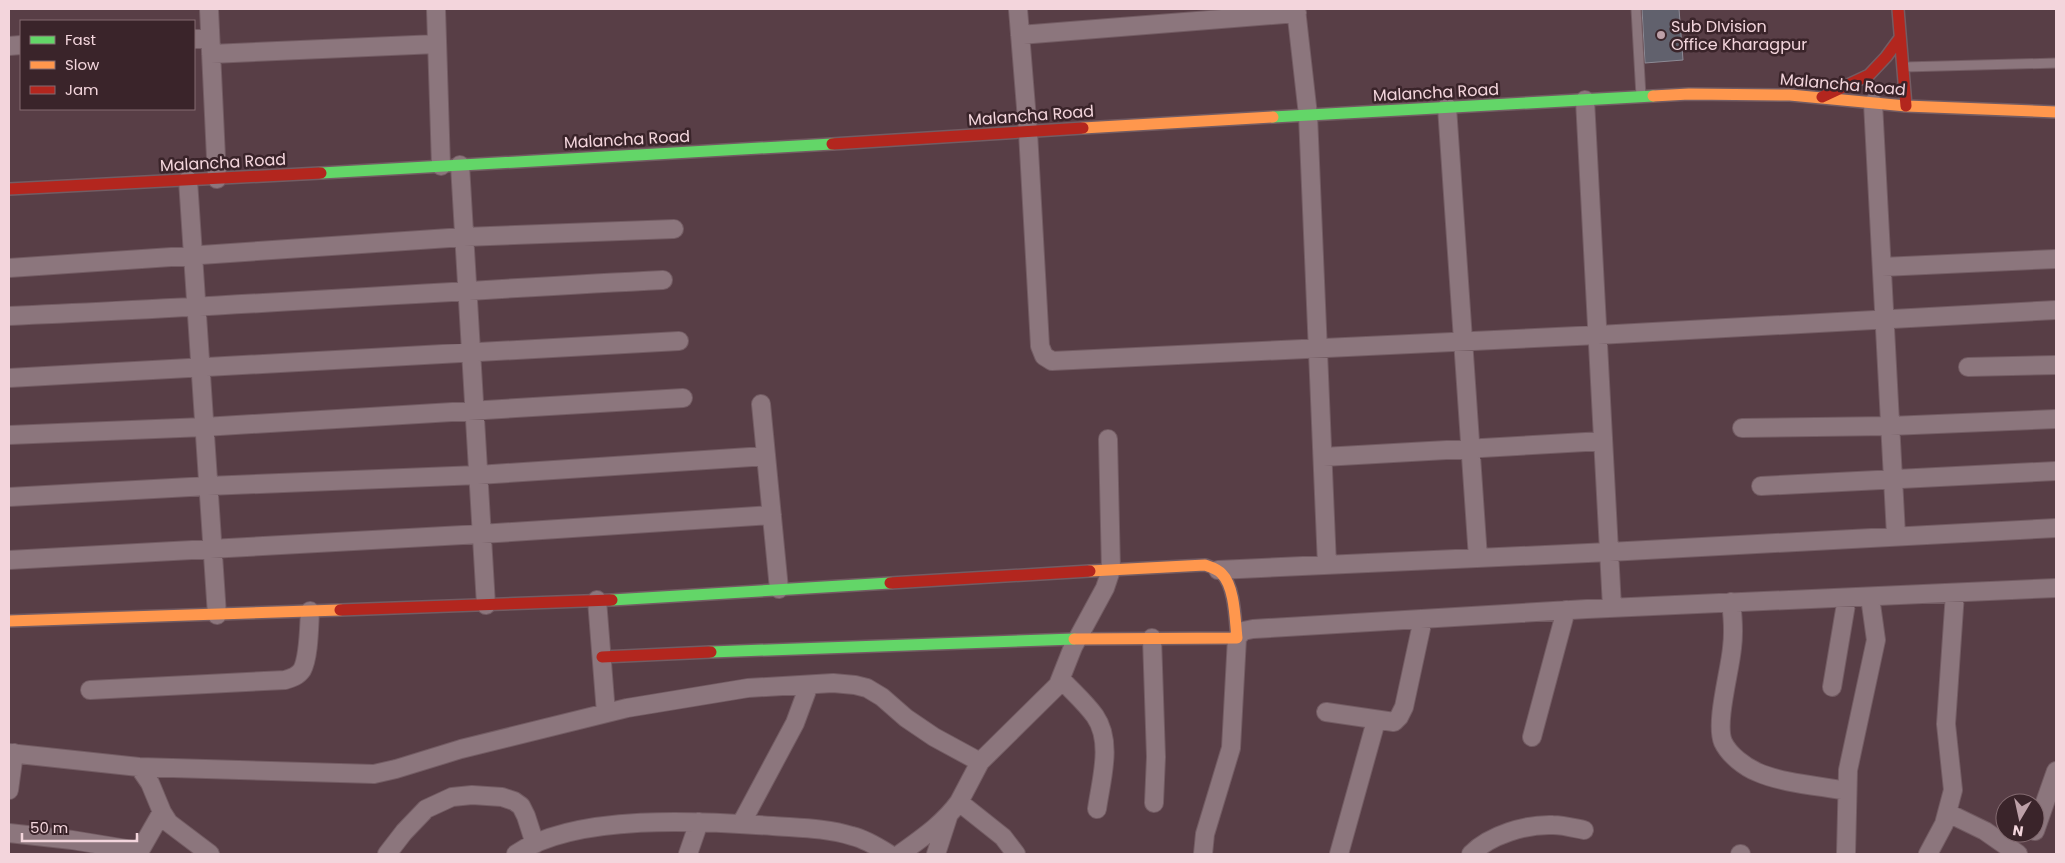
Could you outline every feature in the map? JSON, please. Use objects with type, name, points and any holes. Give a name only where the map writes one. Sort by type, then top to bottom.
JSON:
[{"type":"main road","points":[[1898,9],[1906,106]]},
{"type":"main road","points":[[1820,98],[1869,75],[1886,58],[1900,38]]},
{"type":"main road","name":"Malancha Road","points":[[9,189],[217,179],[1690,94],[1790,95],[1906,106],[2056,112]]},
{"type":"main road","points":[[9,622],[597,600],[1205,565],[1218,570],[1226,578],[1237,638],[1078,638],[832,645],[602,657]]},
{"type":"street","points":[[209,9],[205,44],[217,179]]},
{"type":"street","points":[[436,9],[441,166]]},
{"type":"street","points":[[1018,9],[1028,132],[1040,346],[1044,356],[1052,361],[1598,335],[2056,310]]},
{"type":"street","points":[[1020,35],[1296,11],[1308,115],[1327,565]]},
{"type":"street","points":[[205,44],[437,44]]},
{"type":"street","points":[[1585,100],[1612,608]]},
{"type":"street","points":[[1874,103],[1896,535]]},
{"type":"street","points":[[1447,107],[1478,558]]},
{"type":"street","points":[[460,164],[486,605]]},
{"type":"street","points":[[188,180],[217,615]]},
{"type":"street","points":[[9,268],[193,257],[464,237],[674,229]]},
{"type":"street","points":[[1882,267],[2056,259]]},
{"type":"street","points":[[9,316],[196,308],[467,290],[662,280]]},
{"type":"street","points":[[9,378],[679,341]]},
{"type":"street","points":[[1968,367],[2056,365]]},
{"type":"street","points":[[9,435],[204,427],[683,398]]},
{"type":"street","points":[[761,404],[779,589]]},
{"type":"street","points":[[1742,428],[1890,426],[2056,419]]},
{"type":"street","points":[[900,854],[948,816],[959,802],[980,762],[1058,685],[1078,638],[1105,588],[1111,570],[1108,439]]},
{"type":"street","points":[[1323,457],[1604,441]]},
{"type":"street","points":[[9,497],[208,486],[478,475],[766,456]]},
{"type":"street","points":[[1761,486],[2056,471]]},
{"type":"street","points":[[9,560],[212,550],[772,515]]},
{"type":"street","points":[[1218,570],[1609,552],[1896,535],[2056,528]]},
{"type":"street","points":[[1203,854],[1206,834],[1231,748],[1237,638],[1243,631],[1566,610],[2056,588]]},
{"type":"street","points":[[1928,854],[1948,813],[1953,790],[1946,724],[1955,593]]},
{"type":"street","points":[[1846,854],[1846,791],[1854,741],[1876,640],[1870,597]]},
{"type":"street","points":[[1832,687],[1847,598]]},
{"type":"street","points":[[597,600],[606,713]]},
{"type":"street","points":[[1731,602],[1733,622],[1732,648],[1720,725],[1726,748],[1740,762],[1759,773],[1846,791]]},
{"type":"street","points":[[1532,737],[1566,610]]},
{"type":"street","points":[[90,690],[286,680],[294,677],[302,670],[310,611]]},
{"type":"street","points":[[1326,712],[1376,721],[1394,722],[1404,707],[1423,619]]},
{"type":"street","points":[[1152,638],[1156,757],[1154,803]]},
{"type":"street","points":[[1061,678],[1095,716],[1103,731],[1103,766],[1097,809]]},
{"type":"street","points":[[9,790],[11,753],[139,767],[374,774],[461,749],[606,713],[748,688],[809,685],[854,685],[867,688],[882,696],[906,718],[934,737],[980,762]]},
{"type":"street","points":[[740,824],[795,723],[809,685]]},
{"type":"street","points":[[1339,854],[1376,721]]},
{"type":"street","points":[[139,767],[150,784],[168,823],[210,854]]},
{"type":"street","points":[[2045,803],[2056,771]]},
{"type":"street","points":[[387,854],[404,832],[426,809],[452,797],[472,795],[502,797],[514,801],[521,806],[535,844]]},
{"type":"street","points":[[959,802],[1004,837],[1016,854]]},
{"type":"street","points":[[9,833],[72,840],[139,853],[162,812]]},
{"type":"street","points":[[1948,813],[1971,822],[1999,848],[2018,854]]},
{"type":"street","points":[[936,854],[948,816]]},
{"type":"street","points":[[516,854],[548,838],[594,828],[651,822],[700,822],[818,829],[852,836],[890,854]]},
{"type":"street","points":[[688,854],[700,822]]},
{"type":"street","points":[[1471,854],[1480,846],[1517,830],[1554,824],[1584,830]]},
{"type":"lane","points":[[1636,9],[1641,96]]},
{"type":"lane","points":[[1903,67],[2056,63]]},
{"type":"building","name":"Sub DIvision Office Kharagpur","points":[[1642,9],[1679,9],[1683,60],[1645,63]]},
{"type":"traffic: fast","points":[[1273,117],[1653,96]]},
{"type":"traffic: fast","points":[[321,173],[832,144]]},
{"type":"traffic: fast","points":[[612,600],[890,583]]},
{"type":"traffic: fast","points":[[711,652],[1074,639]]},
{"type":"traffic: slow","points":[[1653,96],[1689,94],[1790,95],[1906,106],[2056,112]]},
{"type":"traffic: slow","points":[[1083,128],[1273,117]]},
{"type":"traffic: slow","points":[[1074,639],[1237,638],[1234,604],[1230,587],[1222,574],[1214,568],[1205,565],[1090,571]]},
{"type":"traffic: slow","points":[[9,621],[340,610]]},
{"type":"traffic: jam","points":[[1898,9],[1906,106]]},
{"type":"traffic: jam","points":[[1822,97],[1869,75],[1900,38]]},
{"type":"traffic: jam","points":[[832,144],[1083,128]]},
{"type":"traffic: jam","points":[[9,189],[321,173]]},
{"type":"traffic: jam","points":[[890,583],[1090,571]]},
{"type":"traffic: jam","points":[[340,610],[612,600]]},
{"type":"traffic: jam","points":[[602,657],[711,652]]},
{"type":"place","name":"Sub DIvision Office Kharagpur","points":[[1661,35]]}]
